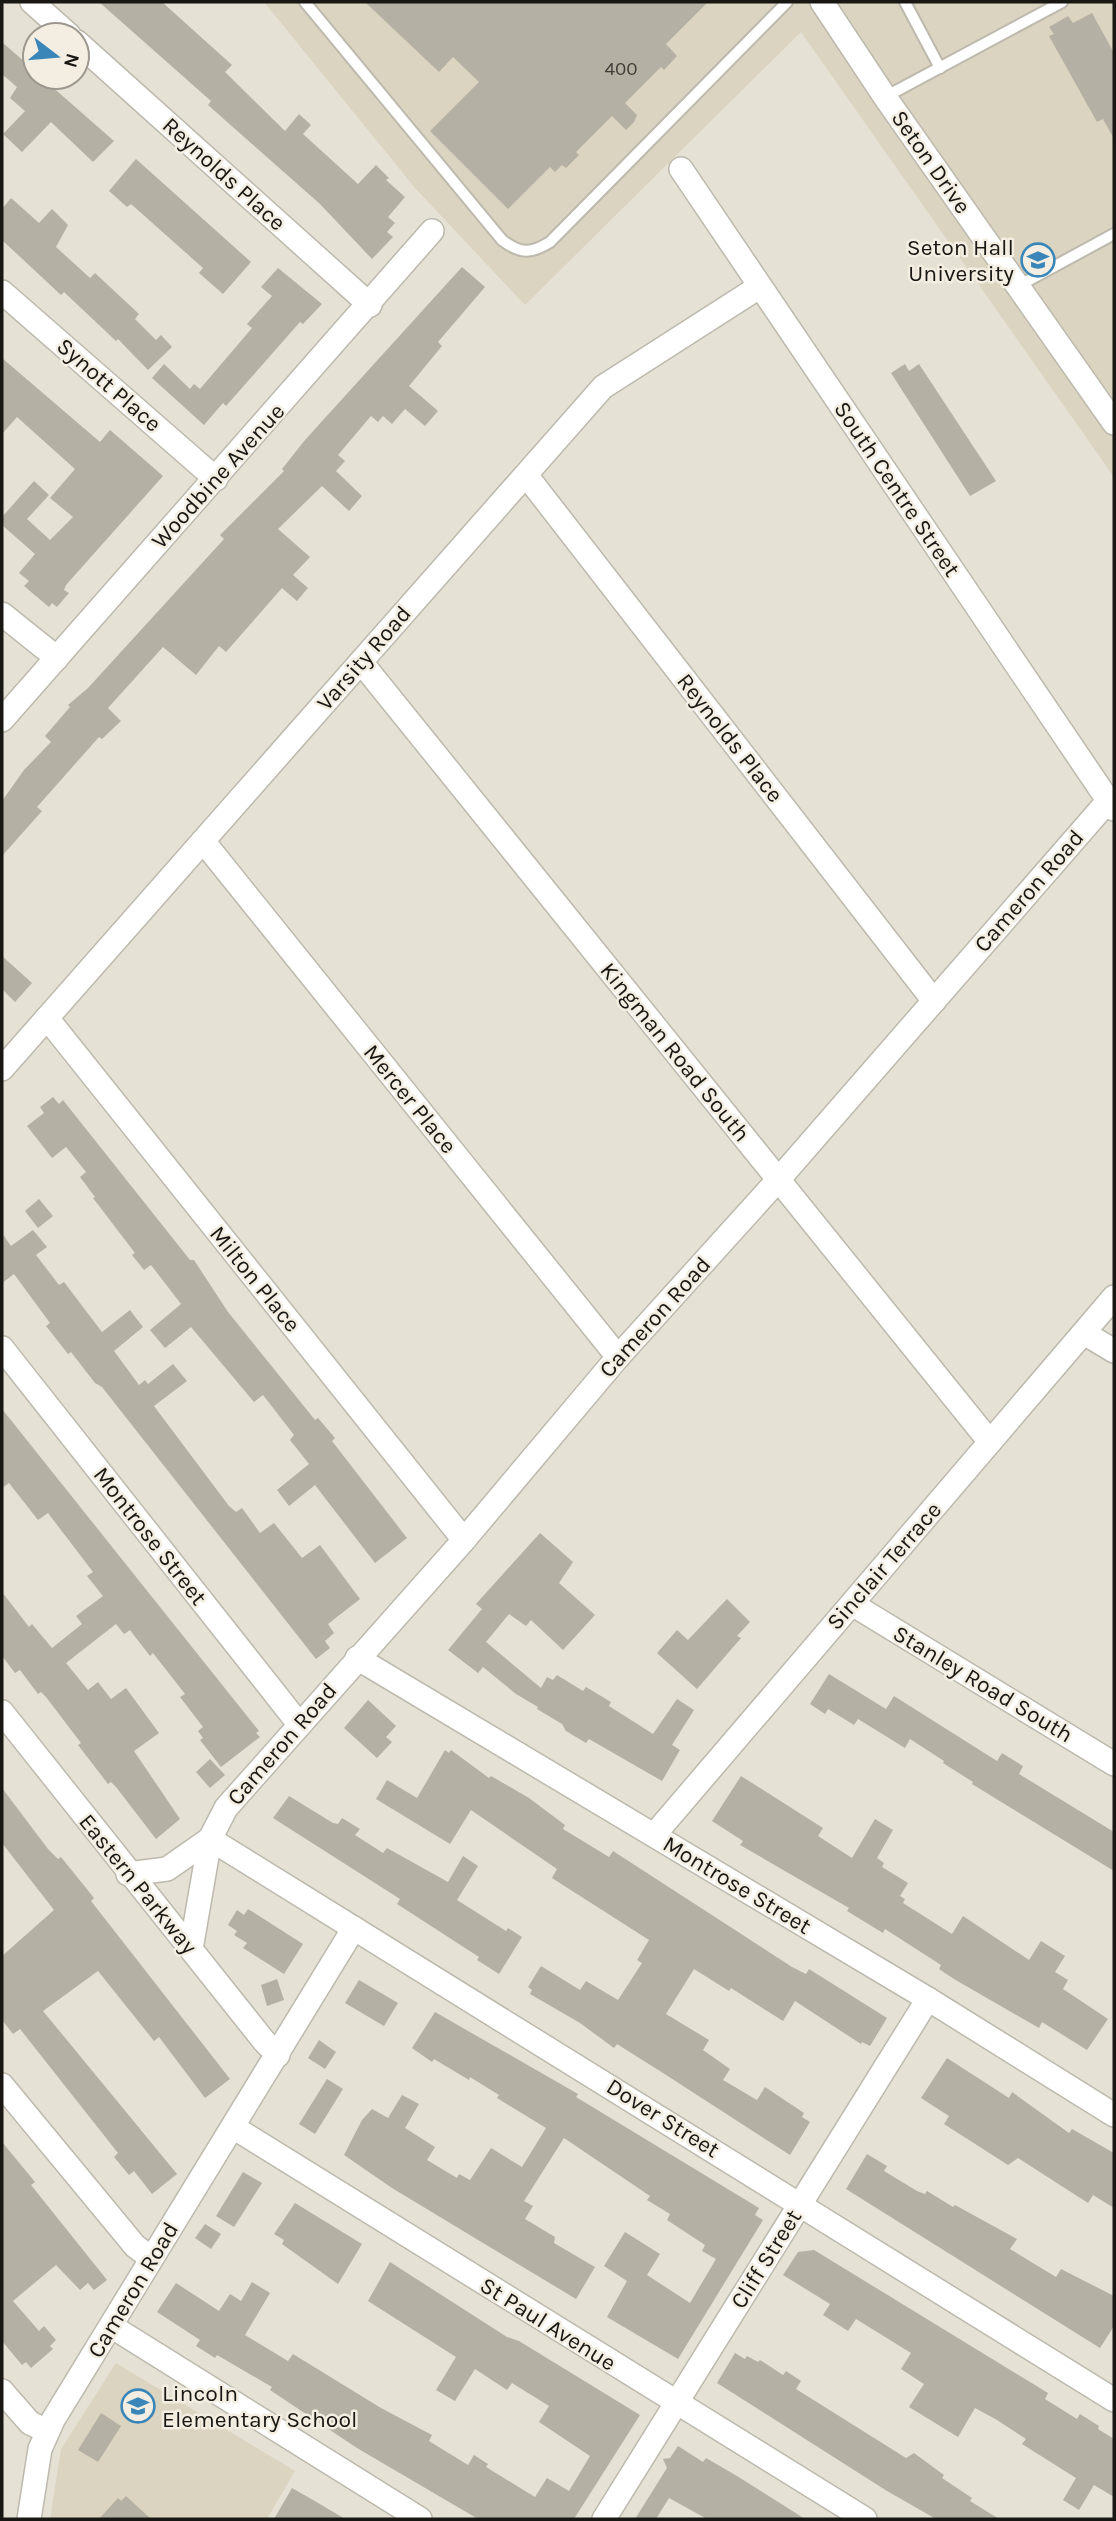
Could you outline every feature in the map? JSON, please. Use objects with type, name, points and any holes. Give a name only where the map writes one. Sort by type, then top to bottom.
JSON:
[{"type":"street","points":[[32,2],[53,21]]},
{"type":"street","name":"Seton Drive","points":[[822,2],[885,97],[1114,423]]},
{"type":"street","name":"Reynolds Place","points":[[91,55],[370,305]]},
{"type":"street","name":"South Centre Street","points":[[681,169],[1111,805]]},
{"type":"street","name":"Woodbine Avenue","points":[[2,720],[432,232]]},
{"type":"street","name":"Varsity Road","points":[[2,1069],[603,387],[759,287]]},
{"type":"street","name":"Synott Place","points":[[2,292],[216,479]]},
{"type":"street","name":"Reynolds Place","points":[[526,475],[934,1001]]},
{"type":"street","points":[[2,614],[57,658]]},
{"type":"street","name":"Kingman Road South","points":[[361,662],[990,1442]]},
{"type":"street","name":"Cameron Road","points":[[191,1949],[210,1839],[226,1808],[464,1540],[618,1357],[1111,805]]},
{"type":"street","name":"Mercer Place","points":[[203,841],[618,1357]]},
{"type":"street","name":"Milton Place","points":[[47,1018],[464,1540]]},
{"type":"street","name":"Sinclair Terrace","points":[[654,1835],[1114,1297]]},
{"type":"street","points":[[1084,1333],[1114,1351]]},
{"type":"street","name":"Montrose Street","points":[[2,1348],[299,1724]]},
{"type":"street","name":"Stanley Road South","points":[[852,1604],[1114,1764]]},
{"type":"street","name":"Montrose Street","points":[[357,1658],[928,1999],[1114,2115]]},
{"type":"street","name":"Eastern Parkway","points":[[2,1712],[128,1874],[264,2042],[278,2054]]},
{"type":"street","name":"Cameron Road","points":[[128,1874],[167,1869],[210,1839]]},
{"type":"street","name":"Dover Street","points":[[210,1839],[1112,2395]]},
{"type":"street","name":"Cameron Road","points":[[29,2519],[40,2449],[47,2431],[354,1928]]},
{"type":"street","name":"Cliff Street","points":[[604,2519],[928,1999]]},
{"type":"street","points":[[2,2085],[135,2246],[151,2258]]},
{"type":"street","name":"St Paul Avenue","points":[[233,2127],[865,2519]]},
{"type":"street","points":[[111,2326],[420,2519]]},
{"type":"street","points":[[2,2391],[30,2423],[47,2431]]},
{"type":"lane","points":[[305,2],[502,240],[514,250],[525,252],[536,250],[550,242],[787,2]]},
{"type":"lane","points":[[905,2],[940,68]]},
{"type":"lane","points":[[885,97],[1062,2]]},
{"type":"lane","points":[[1018,286],[1114,234]]},
{"type":"shaded area","name":"Seton Hall University","points":[[264,2],[1114,2],[1114,477],[801,32],[525,305],[415,188]]},
{"type":"shaded area","name":"Lincoln Elementary School","points":[[116,2363],[295,2471],[267,2519],[50,2519],[61,2449]]},
{"type":"building","points":[[99,2],[162,2],[232,65],[225,72],[285,131],[299,114],[311,125],[303,134],[358,184],[376,165],[389,178],[386,180],[405,197],[388,217],[395,223],[387,232],[393,237],[372,259],[320,204],[208,105],[211,101]]},
{"type":"building","points":[[365,2],[708,2],[666,44],[677,56],[664,70],[661,67],[625,103],[637,115],[634,122],[626,130],[612,116],[576,152],[579,155],[566,168],[562,165],[555,172],[550,167],[508,209],[430,131],[479,82],[453,57],[439,72]]},
{"type":"building","points":[[1092,13],[1114,53],[1114,139],[1103,119],[1097,122],[1049,36],[1054,34],[1049,27],[1068,16],[1073,23]]},
{"type":"building","points":[[2,42],[21,59],[21,91],[57,91],[114,141],[93,162],[51,122],[22,152],[3,134],[25,111],[10,98],[17,87],[2,74]]},
{"type":"building","points":[[136,159],[251,262],[223,294],[199,273],[203,268],[131,204],[127,207],[109,191]]},
{"type":"building","points":[[11,198],[39,223],[52,209],[68,225],[56,247],[90,278],[95,273],[139,314],[135,319],[156,340],[161,335],[172,347],[148,370],[118,339],[116,341],[64,292],[61,295],[2,240],[2,209]]},
{"type":"building","points":[[462,267],[485,287],[438,342],[442,346],[409,386],[438,411],[425,426],[405,409],[392,424],[383,416],[378,422],[371,416],[338,455],[345,461],[336,471],[362,496],[349,511],[322,486],[278,529],[310,557],[293,575],[308,588],[297,601],[282,588],[226,652],[219,646],[196,675],[163,647],[108,708],[121,721],[102,739],[99,737],[37,807],[42,811],[2,856],[2,801],[24,770],[51,742],[45,736],[70,707],[68,705],[88,688],[224,539],[220,535],[284,471],[282,469],[305,440]]},
{"type":"building","points":[[278,268],[322,304],[303,324],[300,322],[226,406],[223,403],[204,425],[152,378],[164,364],[190,389],[194,384],[200,389],[252,328],[247,324],[272,296],[261,287]]},
{"type":"building","points":[[2,358],[100,442],[110,430],[163,476],[66,585],[64,590],[69,593],[57,607],[52,603],[49,607],[24,586],[29,581],[19,573],[35,554],[2,525],[2,517],[34,481],[49,495],[27,519],[50,540],[73,517],[50,498],[75,469],[17,417],[2,434]]},
{"type":"building","points":[[905,364],[909,371],[919,364],[996,481],[970,496],[891,373]]},
{"type":"building","points":[[2,956],[32,983],[15,1002],[2,989]]},
{"type":"building","points":[[53,1097],[59,1104],[63,1100],[190,1260],[194,1260],[228,1312],[315,1420],[318,1418],[335,1438],[332,1441],[407,1538],[375,1563],[315,1485],[289,1506],[277,1490],[309,1464],[290,1440],[294,1435],[263,1395],[254,1402],[191,1327],[165,1348],[150,1330],[181,1304],[151,1265],[144,1270],[132,1255],[135,1253],[80,1177],[86,1172],[66,1147],[52,1158],[27,1126],[44,1113],[40,1107]]},
{"type":"building","points":[[39,1199],[53,1216],[38,1228],[25,1211]]},
{"type":"building","points":[[33,1230],[47,1247],[36,1255],[59,1285],[64,1282],[102,1332],[130,1310],[143,1327],[114,1351],[139,1385],[145,1380],[148,1384],[173,1364],[187,1381],[154,1406],[229,1506],[236,1512],[242,1508],[260,1533],[274,1523],[302,1558],[320,1545],[360,1599],[328,1624],[334,1633],[325,1641],[330,1648],[316,1659],[102,1387],[95,1383],[71,1352],[68,1354],[46,1326],[50,1323],[14,1274],[2,1283],[2,1233],[11,1246]]},
{"type":"building","points":[[2,1409],[259,1731],[256,1733],[260,1737],[221,1767],[200,1740],[203,1738],[198,1731],[203,1727],[180,1697],[185,1694],[153,1653],[150,1656],[130,1630],[124,1634],[116,1624],[66,1663],[88,1690],[98,1682],[111,1699],[126,1688],[159,1733],[134,1751],[180,1819],[156,1839],[116,1787],[111,1782],[108,1784],[46,1697],[41,1692],[38,1694],[20,1670],[15,1673],[2,1656],[2,1592],[29,1627],[32,1624],[52,1648],[82,1624],[76,1616],[103,1596],[87,1576],[93,1572],[48,1513],[38,1520],[9,1483],[2,1488]]},
{"type":"building","points":[[540,1533],[573,1562],[559,1583],[595,1615],[563,1650],[531,1620],[526,1626],[509,1614],[486,1642],[541,1688],[547,1677],[553,1680],[557,1675],[583,1691],[586,1687],[611,1702],[609,1706],[653,1734],[677,1699],[694,1710],[672,1745],[680,1750],[662,1781],[589,1739],[586,1743],[566,1731],[562,1724],[516,1694],[483,1667],[478,1673],[448,1650],[482,1609],[476,1604]]},
{"type":"building","points":[[727,1599],[750,1622],[737,1636],[741,1638],[697,1689],[657,1653],[677,1630],[688,1640]]},
{"type":"building","points":[[829,1674],[886,1709],[894,1696],[997,1761],[1002,1753],[1023,1766],[1019,1774],[1114,1832],[1114,1871],[972,1784],[973,1782],[910,1739],[905,1748],[858,1719],[854,1725],[828,1709],[825,1714],[810,1704]]},
{"type":"building","points":[[368,1700],[396,1726],[386,1737],[392,1742],[377,1758],[344,1728]]},
{"type":"building","points":[[445,1750],[449,1753],[451,1750],[489,1778],[491,1776],[529,1798],[565,1825],[563,1829],[609,1857],[613,1851],[792,1967],[806,1974],[809,1969],[887,2018],[870,2046],[862,2042],[861,2044],[795,2001],[783,2021],[731,1988],[729,1991],[694,1969],[666,2014],[709,2040],[703,2050],[730,2069],[723,2080],[757,2100],[765,2087],[804,2113],[802,2117],[810,2122],[790,2155],[617,2044],[614,2048],[580,2023],[530,1994],[532,1990],[528,1987],[541,1966],[580,1990],[586,1981],[618,2000],[642,1963],[637,1960],[649,1940],[552,1878],[557,1869],[471,1810],[450,1844],[376,1799],[387,1780],[417,1798]]},
{"type":"building","points":[[210,1759],[225,1775],[210,1788],[196,1772]]},
{"type":"building","points":[[741,1776],[823,1828],[818,1836],[852,1858],[875,1819],[893,1830],[877,1858],[884,1863],[882,1867],[908,1883],[900,1896],[905,1899],[903,1903],[952,1934],[963,1916],[1029,1960],[1041,1941],[1065,1956],[1055,1972],[1068,1980],[1063,1989],[1108,2019],[1087,2050],[1042,2022],[1039,2028],[954,1979],[939,1969],[941,1965],[885,1929],[883,1933],[847,1911],[849,1908],[740,1845],[743,1841],[712,1821]]},
{"type":"building","points":[[2,1788],[48,1849],[58,1859],[61,1857],[94,1898],[91,1901],[230,2079],[205,2098],[159,2037],[154,2041],[98,1971],[43,2011],[177,2174],[152,2194],[134,2171],[129,2175],[114,2157],[118,2153],[20,2029],[13,2034],[2,2020],[2,1956],[54,1910],[2,1843]]},
{"type":"building","points":[[289,1796],[333,1823],[338,1824],[342,1818],[360,1829],[355,1835],[383,1853],[387,1848],[448,1882],[463,1856],[478,1866],[457,1900],[506,1931],[508,1928],[522,1937],[499,1974],[477,1960],[479,1957],[397,1904],[400,1899],[273,1818]]},
{"type":"building","points":[[248,1909],[303,1944],[284,1974],[243,1948],[247,1943],[234,1935],[237,1931],[228,1925],[237,1910],[244,1915]]},
{"type":"building","points":[[277,1979],[284,2000],[267,2006],[261,1985]]},
{"type":"building","points":[[359,1980],[398,2003],[384,2026],[345,2003]]},
{"type":"building","points":[[435,2012],[578,2094],[576,2097],[759,2208],[755,2215],[763,2220],[678,2359],[607,2317],[627,2281],[604,2266],[625,2232],[660,2254],[647,2275],[690,2303],[716,2259],[702,2251],[705,2245],[667,2220],[670,2214],[647,2200],[650,2196],[564,2138],[524,2201],[533,2206],[525,2219],[555,2237],[554,2243],[595,2267],[576,2299],[392,2188],[344,2155],[362,2120],[372,2109],[388,2118],[402,2095],[419,2104],[405,2128],[435,2147],[427,2160],[457,2178],[459,2174],[470,2180],[491,2148],[522,2167],[546,2128],[497,2098],[499,2095],[470,2077],[469,2080],[434,2059],[432,2062],[412,2048]]},
{"type":"building","points":[[319,2040],[336,2052],[325,2069],[308,2058]]},
{"type":"building","points":[[947,2058],[1009,2098],[1012,2092],[1069,2133],[1072,2129],[1114,2153],[1114,2208],[1093,2195],[1088,2203],[1018,2158],[1008,2165],[944,2124],[949,2116],[921,2098]]},
{"type":"building","points":[[327,2079],[343,2089],[315,2134],[299,2124]]},
{"type":"building","points":[[2,2142],[35,2182],[31,2185],[107,2280],[94,2290],[88,2283],[80,2290],[56,2265],[13,2301],[39,2331],[44,2326],[56,2340],[50,2346],[53,2349],[31,2368],[26,2362],[22,2365],[2,2341]]},
{"type":"building","points":[[867,2154],[887,2166],[884,2171],[917,2191],[925,2194],[927,2191],[1017,2239],[1010,2249],[1056,2277],[1061,2269],[1114,2296],[1114,2326],[1100,2348],[846,2189]]},
{"type":"building","points":[[243,2172],[262,2183],[234,2227],[216,2216]]},
{"type":"building","points":[[295,2203],[362,2244],[338,2284],[282,2244],[284,2240],[274,2234]]},
{"type":"building","points":[[205,2224],[221,2234],[211,2249],[195,2238]]},
{"type":"building","points":[[814,2250],[1048,2393],[1045,2399],[1077,2419],[1080,2414],[1099,2426],[1098,2429],[1114,2439],[1114,2497],[1094,2485],[1079,2510],[1063,2500],[1076,2478],[1022,2444],[1026,2439],[997,2420],[975,2408],[958,2437],[909,2407],[924,2384],[901,2369],[911,2353],[856,2319],[848,2331],[823,2315],[830,2304],[783,2275],[798,2252]]},
{"type":"building","points":[[390,2262],[507,2337],[519,2341],[640,2415],[574,2519],[478,2519],[357,2448],[270,2390],[272,2387],[196,2346],[200,2340],[157,2312],[176,2283],[219,2311],[230,2294],[241,2301],[252,2282],[270,2293],[245,2335],[288,2361],[293,2354],[381,2408],[432,2435],[429,2441],[468,2465],[474,2455],[488,2464],[486,2467],[535,2497],[547,2478],[569,2491],[590,2456],[539,2422],[549,2406],[512,2383],[507,2390],[475,2369],[455,2401],[436,2390],[456,2357],[368,2301]]},
{"type":"building","points":[[735,2353],[745,2359],[747,2356],[758,2362],[760,2360],[783,2375],[786,2371],[801,2381],[796,2389],[906,2458],[914,2453],[944,2475],[942,2478],[972,2498],[970,2501],[999,2519],[936,2519],[887,2491],[717,2383]]},
{"type":"building","points":[[101,2413],[121,2426],[98,2462],[78,2450]]},
{"type":"building","points":[[678,2446],[703,2462],[706,2458],[805,2519],[707,2519],[669,2498],[656,2519],[635,2519],[667,2468],[663,2459],[670,2458]]},
{"type":"building","points":[[292,2488],[313,2500],[345,2519],[274,2519]]},
{"type":"building","points":[[126,2496],[151,2519],[99,2519],[118,2498],[121,2501]]},
{"type":"place","name":"Seton Hall University","points":[[1038,260]]},
{"type":"place","name":"Lincoln Elementary School","points":[[138,2406]]}]
